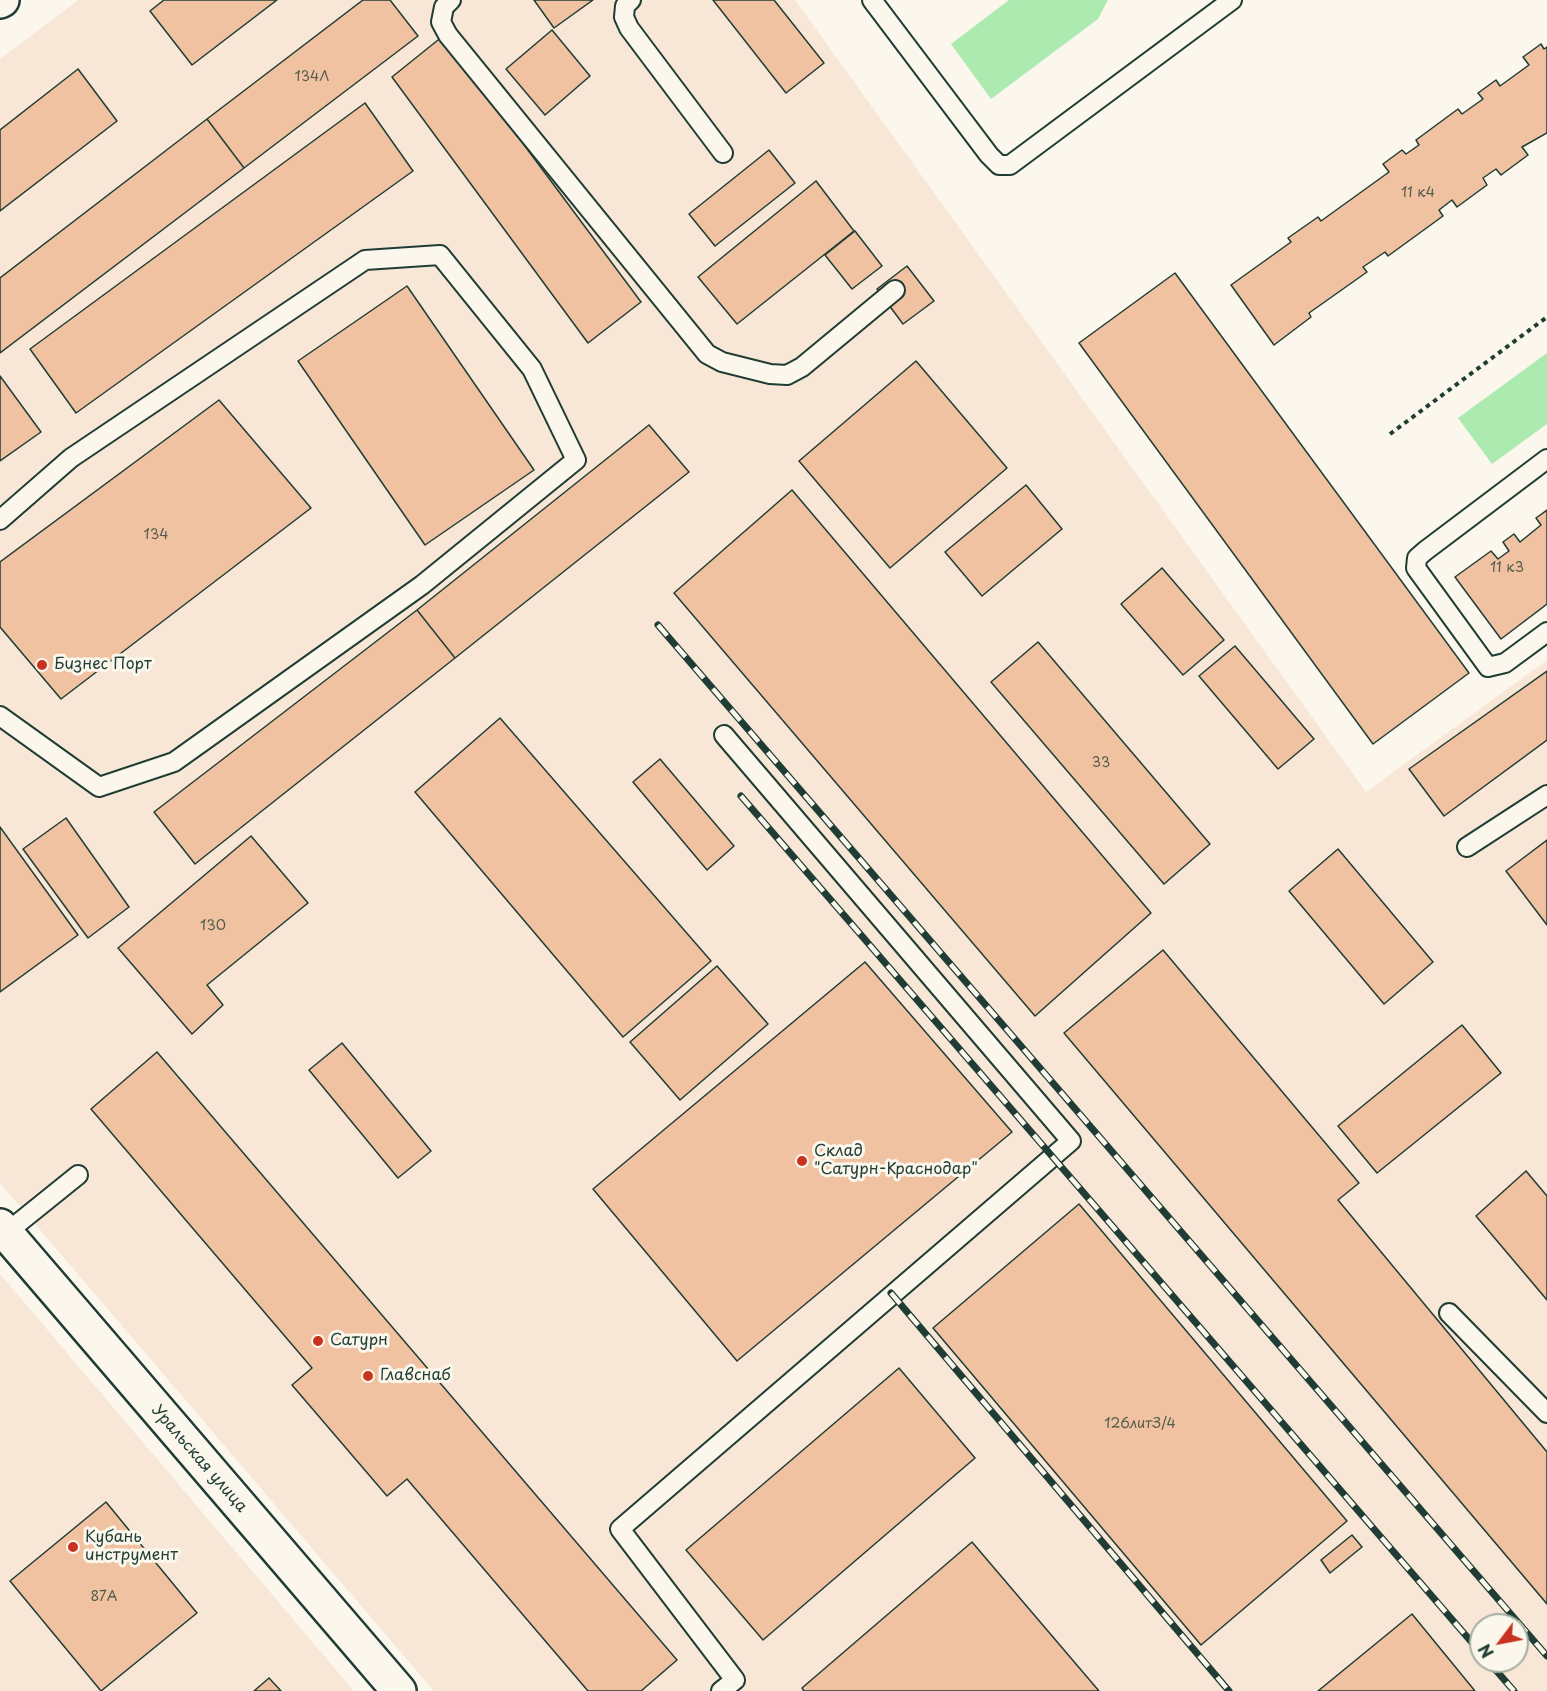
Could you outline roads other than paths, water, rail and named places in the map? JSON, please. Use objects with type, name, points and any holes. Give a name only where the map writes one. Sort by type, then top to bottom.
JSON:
[{"type":"main road","name":"Уральская улица","points":[[2,1231],[390,1691]]},
{"type":"main road","name":"Уральская улица","points":[[2,1231],[399,1691]]},
{"type":"lane","points":[[451,0],[444,7],[441,22],[448,35],[707,354],[722,362],[770,374],[788,375],[802,367],[895,290]]},
{"type":"lane","points":[[631,0],[625,6],[624,17],[629,28],[723,153]]},
{"type":"lane","points":[[872,0],[989,155],[999,165],[1010,165],[1232,0]]},
{"type":"lane","points":[[0,520],[71,458],[365,260],[440,255],[532,369],[576,460],[422,585],[174,762],[99,787],[0,716]]},
{"type":"lane","points":[[1547,459],[1425,551],[1417,558],[1416,568],[1488,667],[1497,667],[1505,663],[1547,632]]},
{"type":"lane","points":[[721,1691],[735,1680],[620,1529],[1071,1141],[724,735]]},
{"type":"lane","points":[[1467,847],[1547,795]]},
{"type":"lane","points":[[2,1231],[78,1175]]},
{"type":"lane","points":[[1449,1313],[1547,1413]]},
{"type":"railway","points":[[658,625],[1547,1656]]},
{"type":"railway","points":[[741,796],[1469,1639]]},
{"type":"railway","points":[[891,1293],[1229,1691]]},
{"type":"railway","points":[[1498,1673],[1514,1691]]},
{"type":"place","name":"Бизнес Порт","points":[[42,665]]},
{"type":"place","name":"Склад \"Сатурн-Краснодар\"","points":[[802,1161]]},
{"type":"place","name":"Сатурн","points":[[318,1341]]},
{"type":"place","name":"Главснаб","points":[[368,1376]]},
{"type":"place","name":"Кубань инструмент","points":[[73,1547]]}]
